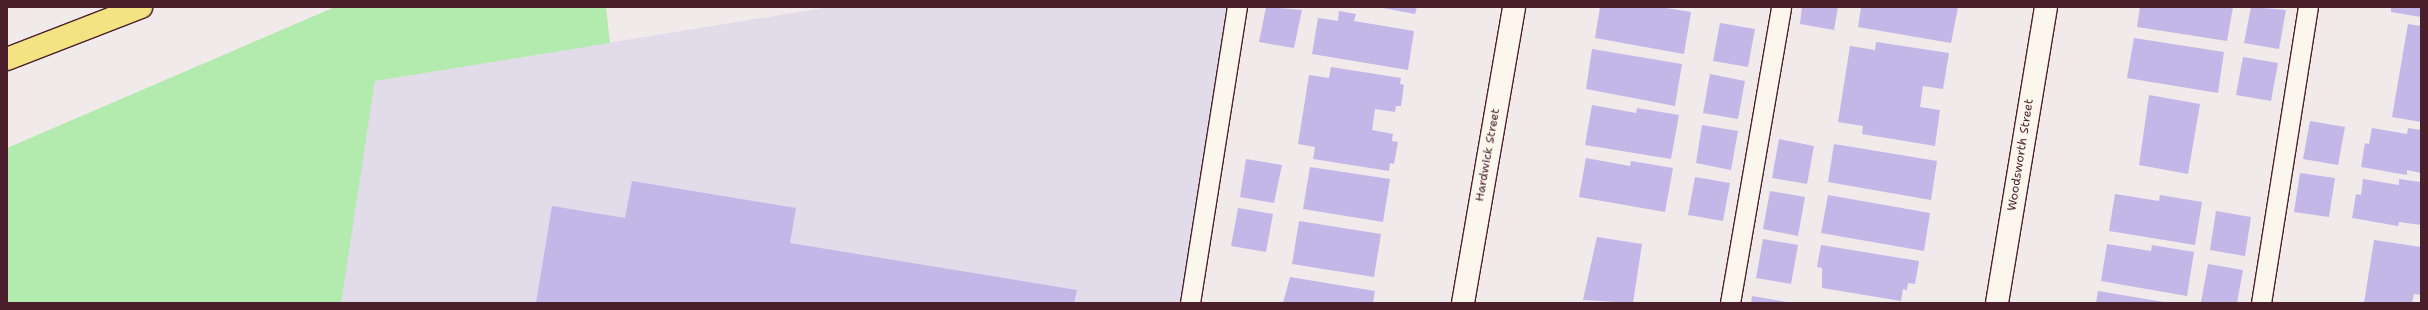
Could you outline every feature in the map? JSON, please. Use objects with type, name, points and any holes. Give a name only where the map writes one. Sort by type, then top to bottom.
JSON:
[{"type":"highway","points":[[7,59],[141,7]]},
{"type":"street","name":"Hardwick Street","points":[[1463,303],[1514,7]]},
{"type":"street","name":"Woodsworth Street","points":[[1997,303],[2046,7]]},
{"type":"lane","points":[[1190,303],[1237,7]]},
{"type":"lane","points":[[1730,303],[1780,7]]},
{"type":"lane","points":[[2261,303],[2308,7]]},
{"type":"shaded area","points":[[829,7],[1237,7],[1190,303],[340,303],[375,81]]},
{"type":"green space","points":[[335,7],[606,7],[610,43],[375,81],[341,303],[7,303],[7,148]]},
{"type":"building","points":[[1266,7],[1302,10],[1294,48],[1259,42]]},
{"type":"building","points":[[1377,7],[1417,7],[1415,14]]},
{"type":"building","points":[[1600,7],[1660,7],[1691,12],[1684,54],[1595,38]]},
{"type":"building","points":[[1802,7],[1838,7],[1834,30],[1800,24]]},
{"type":"building","points":[[1861,7],[1958,7],[1951,43],[1858,27]]},
{"type":"building","points":[[2140,7],[2233,7],[2227,41],[2137,27]]},
{"type":"building","points":[[2251,7],[2286,10],[2279,49],[2244,43]]},
{"type":"building","points":[[2391,7],[2421,7],[2421,17],[2391,12]]},
{"type":"building","points":[[1339,11],[1356,14],[1354,21],[1414,31],[1408,70],[1312,54],[1318,18],[1338,21]]},
{"type":"building","points":[[1720,23],[1755,29],[1748,67],[1713,61]]},
{"type":"building","points":[[2408,24],[2421,26],[2421,122],[2392,117]]},
{"type":"building","points":[[2134,38],[2224,52],[2218,93],[2127,78]]},
{"type":"building","points":[[1876,42],[1949,53],[1943,89],[1923,86],[1920,107],[1940,110],[1935,146],[1862,134],[1863,126],[1838,122],[1850,46],[1875,50]]},
{"type":"building","points":[[1592,49],[1682,64],[1675,106],[1586,89]]},
{"type":"building","points":[[2243,57],[2278,63],[2271,101],[2236,95]]},
{"type":"building","points":[[1331,67],[1401,78],[1400,84],[1404,85],[1401,106],[1396,106],[1395,112],[1375,109],[1372,130],[1393,134],[1392,141],[1398,142],[1394,164],[1390,163],[1389,171],[1313,159],[1315,147],[1298,144],[1309,75],[1329,78]]},
{"type":"building","points":[[1710,74],[1745,81],[1738,119],[1703,113]]},
{"type":"building","points":[[2149,95],[2200,104],[2188,174],[2139,165]]},
{"type":"building","points":[[1592,105],[1636,113],[1637,108],[1679,115],[1671,159],[1585,145]]},
{"type":"building","points":[[2310,121],[2345,127],[2338,165],[2303,159]]},
{"type":"building","points":[[1702,125],[1738,131],[1731,170],[1696,163]]},
{"type":"building","points":[[2372,128],[2407,134],[2408,128],[2421,130],[2421,173],[2407,170],[2407,175],[2361,167],[2365,143],[2369,144]]},
{"type":"building","points":[[1779,139],[1814,146],[1807,184],[1772,178]]},
{"type":"building","points":[[1834,144],[1937,161],[1931,200],[1828,182]]},
{"type":"building","points":[[1586,158],[1630,166],[1631,161],[1673,168],[1665,212],[1579,197]]},
{"type":"building","points":[[1246,159],[1282,165],[1274,203],[1240,197]]},
{"type":"building","points":[[1310,167],[1390,179],[1383,222],[1303,209]]},
{"type":"building","points":[[2300,173],[2335,178],[2329,217],[2294,212]]},
{"type":"building","points":[[1695,177],[1730,183],[1723,221],[1688,215]]},
{"type":"building","points":[[2363,179],[2399,185],[2399,179],[2421,182],[2421,225],[2399,222],[2398,226],[2352,218],[2356,194],[2361,195]]},
{"type":"building","points":[[632,181],[796,208],[790,243],[1077,290],[1074,303],[536,303],[552,206],[625,218]]},
{"type":"building","points":[[1770,191],[1805,197],[1798,236],[1763,229]]},
{"type":"building","points":[[2115,194],[2159,201],[2160,195],[2202,202],[2195,245],[2109,231]]},
{"type":"building","points":[[1828,195],[1930,213],[1924,251],[1821,233]]},
{"type":"building","points":[[1238,208],[1273,214],[1266,252],[1231,246]]},
{"type":"building","points":[[2216,211],[2251,217],[2245,256],[2210,250]]},
{"type":"building","points":[[1299,221],[1381,234],[1374,277],[1292,264]]},
{"type":"building","points":[[1597,237],[1642,244],[1633,303],[1583,300]]},
{"type":"building","points":[[1763,239],[1798,245],[1791,284],[1756,278]]},
{"type":"building","points":[[2374,240],[2421,247],[2421,295],[2414,294],[2412,303],[2364,303]]},
{"type":"building","points":[[2107,244],[2151,251],[2152,245],[2194,252],[2187,296],[2101,281]]},
{"type":"building","points":[[1821,245],[1919,261],[1915,284],[1908,283],[1907,290],[1903,289],[1901,301],[1822,288],[1822,268],[1817,267]]},
{"type":"building","points":[[2208,264],[2243,270],[2237,303],[2201,302]]},
{"type":"building","points":[[1290,277],[1375,291],[1373,303],[1283,303]]},
{"type":"building","points":[[2098,291],[2164,302],[2164,303],[2096,303]]},
{"type":"building","points":[[1752,296],[1787,302],[1787,303],[1751,303]]}]
